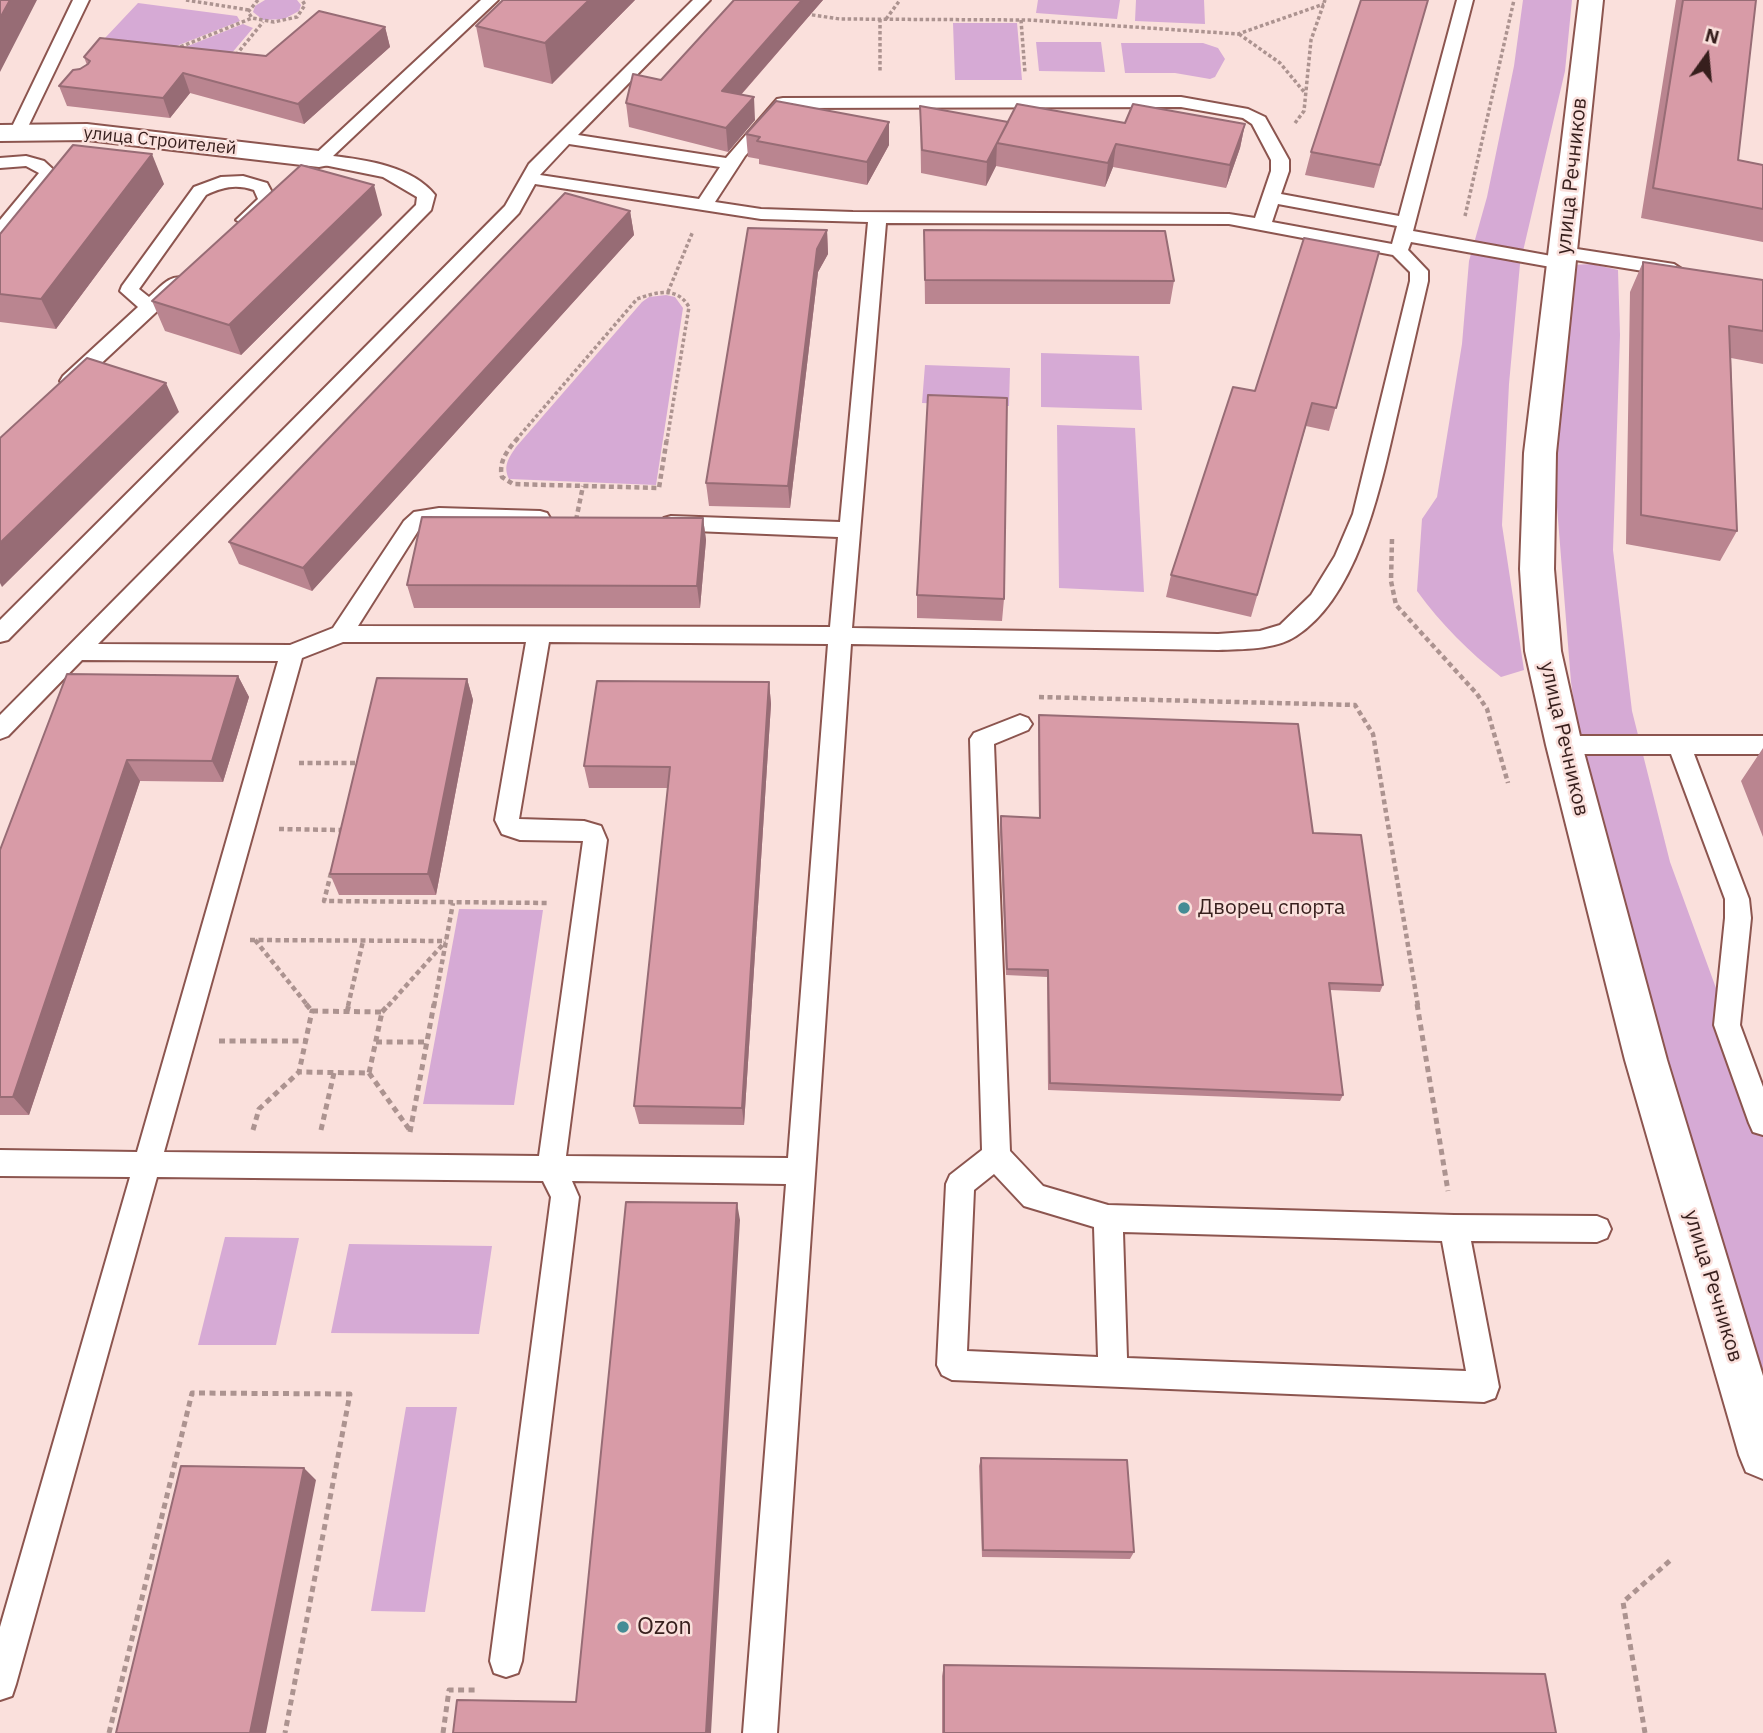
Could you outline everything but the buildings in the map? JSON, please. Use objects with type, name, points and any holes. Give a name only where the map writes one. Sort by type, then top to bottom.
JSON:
[{"type":"street","name":"улица Речников","points":[[1591,0],[1540,453],[1537,569],[1543,651],[1564,746],[1646,1060],[1763,1455]]},
{"type":"street","name":"улица Строителей","points":[[8,133],[87,132],[319,159]]},
{"type":"lane","points":[[8,133],[42,82],[81,0]]},
{"type":"lane","points":[[319,159],[491,0]]},
{"type":"lane","points":[[0,730],[513,209],[528,178],[702,0]]},
{"type":"lane","points":[[76,652],[292,653],[341,634],[839,636],[1218,642],[1260,639],[1288,631],[1319,601],[1345,557],[1363,513],[1419,281],[1419,271],[1404,232],[1465,0]]},
{"type":"lane","points":[[42,82],[66,82]]},
{"type":"lane","points":[[703,207],[731,164],[783,103],[1181,102],[1248,114],[1259,121],[1277,150],[1280,171],[1262,224]]},
{"type":"lane","points":[[565,138],[731,164]]},
{"type":"lane","points":[[0,634],[425,206],[426,195],[413,184],[390,172],[319,159]]},
{"type":"lane","points":[[0,163],[23,160],[35,163],[48,173],[0,232]]},
{"type":"lane","points":[[528,178],[761,214],[877,218],[1216,218],[1262,224],[1404,232],[1697,273]]},
{"type":"lane","points":[[150,307],[132,296],[129,291],[131,286],[200,191],[232,180],[261,187],[267,200],[228,236]]},
{"type":"lane","points":[[1271,197],[1404,232],[1465,229],[1564,254]]},
{"type":"lane","points":[[760,1733],[839,636],[877,218]]},
{"type":"lane","points":[[59,391],[189,272]]},
{"type":"lane","points":[[341,634],[411,526],[421,517],[439,515],[576,520]]},
{"type":"lane","points":[[644,522],[849,530]]},
{"type":"lane","points":[[506,1661],[565,1197],[551,1168],[594,840],[592,832],[520,830],[511,827],[507,820],[539,634]]},
{"type":"lane","points":[[0,1684],[292,653]]},
{"type":"lane","points":[[1020,724],[982,739],[996,1156],[1034,1197],[1108,1218],[1454,1228],[1597,1229]]},
{"type":"lane","points":[[1679,745],[1737,899],[1738,918],[1727,1025],[1763,1123]]},
{"type":"lane","points":[[1564,746],[1763,745]]},
{"type":"lane","points":[[996,1156],[960,1184],[952,1365],[1484,1387],[1454,1228]]},
{"type":"lane","points":[[0,1163],[801,1171]]},
{"type":"lane","points":[[1108,1218],[1113,1372]]},
{"type":"path","points":[[186,0],[249,10]]},
{"type":"path","points":[[249,10],[258,0]]},
{"type":"path","points":[[184,52],[172,50],[252,18],[263,22],[285,22],[304,11],[302,0]]},
{"type":"path","points":[[879,101],[883,19],[900,0]]},
{"type":"path","points":[[1465,229],[1465,217],[1514,0]]},
{"type":"path","points":[[803,14],[827,18],[1021,20],[1238,34],[1325,2]]},
{"type":"path","points":[[1277,150],[1304,111],[1311,40],[1325,2]]},
{"type":"path","points":[[249,10],[252,18]]},
{"type":"path","points":[[1021,20],[1027,102]]},
{"type":"path","points":[[233,58],[263,22]]},
{"type":"path","points":[[1238,34],[1258,45],[1280,63],[1305,93]]},
{"type":"path","points":[[668,292],[703,207]]},
{"type":"path","points":[[668,292],[679,295],[686,300],[689,307],[662,484],[654,489],[583,486],[507,482],[499,472],[501,460],[637,299],[646,294],[668,292]]},
{"type":"path","points":[[576,520],[583,486]]},
{"type":"path","points":[[1393,533],[1390,570],[1391,590],[1396,606],[1477,694],[1487,709],[1508,783]]},
{"type":"path","points":[[1020,724],[1034,696],[1355,705],[1373,734],[1454,1228]]},
{"type":"path","points":[[354,776],[360,751]]},
{"type":"path","points":[[260,763],[357,763]]},
{"type":"path","points":[[338,842],[344,816]]},
{"type":"path","points":[[242,829],[341,830]]},
{"type":"path","points":[[333,865],[324,901],[586,903]]},
{"type":"path","points":[[404,1167],[453,902]]},
{"type":"path","points":[[210,939],[446,941]]},
{"type":"path","points":[[255,940],[313,1011],[382,1012]]},
{"type":"path","points":[[347,1012],[363,941]]},
{"type":"path","points":[[410,1131],[369,1073],[382,1012],[446,941]]},
{"type":"path","points":[[244,1166],[258,1109],[299,1072],[313,1011]]},
{"type":"path","points":[[182,1040],[306,1041]]},
{"type":"path","points":[[376,1042],[427,1042]]},
{"type":"path","points":[[299,1072],[369,1073]]},
{"type":"path","points":[[313,1167],[334,1073]]},
{"type":"path","points":[[109,1733],[192,1392],[350,1394],[285,1733]]},
{"type":"path","points":[[1644,1733],[1623,1602],[1673,1559]]},
{"type":"path","points":[[443,1733],[449,1690],[503,1690],[506,1661]]},
{"type":"shaded area","points":[[265,0],[297,0],[301,5],[299,11],[284,19],[263,20],[253,12],[255,6]]},
{"type":"shaded area","points":[[1038,0],[1120,0],[1117,19],[1036,13]]},
{"type":"shaded area","points":[[1136,0],[1204,0],[1205,24],[1135,21]]},
{"type":"shaded area","points":[[1523,0],[1572,0],[1565,71],[1520,264],[1509,384],[1502,525],[1524,670],[1501,677],[1456,637],[1417,591],[1422,519],[1437,497],[1462,344],[1469,261],[1487,197],[1514,66]]},
{"type":"shaded area","points":[[138,3],[237,16],[240,21],[174,47],[105,38]]},
{"type":"shaded area","points":[[953,23],[1017,23],[1022,80],[955,80]]},
{"type":"shaded area","points":[[243,24],[253,28],[231,54],[183,48]]},
{"type":"shaded area","points":[[1036,42],[1101,42],[1105,72],[1039,71]]},
{"type":"shaded area","points":[[1121,43],[1203,43],[1218,48],[1225,59],[1215,77],[1210,79],[1175,73],[1125,73]]},
{"type":"shaded area","points":[[1592,264],[1618,270],[1620,335],[1613,550],[1632,711],[1670,862],[1763,1117],[1763,1371],[1719,1240],[1581,756],[1571,682],[1553,457],[1571,265]]},
{"type":"shaded area","points":[[649,297],[675,297],[683,308],[656,485],[509,479],[507,463],[516,447],[642,302]]},
{"type":"shaded area","points":[[1041,353],[1139,356],[1142,410],[1041,407]]},
{"type":"shaded area","points":[[925,365],[1010,368],[1009,406],[922,403]]},
{"type":"shaded area","points":[[1057,425],[1135,428],[1144,592],[1059,588]]},
{"type":"shaded area","points":[[459,909],[543,910],[514,1105],[423,1104]]},
{"type":"shaded area","points":[[225,1237],[299,1238],[276,1345],[198,1345]]},
{"type":"shaded area","points":[[349,1244],[492,1246],[479,1334],[331,1333]]},
{"type":"shaded area","points":[[406,1407],[457,1407],[425,1612],[371,1611]]},
{"type":"place","name":"Дворец спорта","points":[[1184,908]]},
{"type":"place","name":"Ozon","points":[[623,1627]]}]
